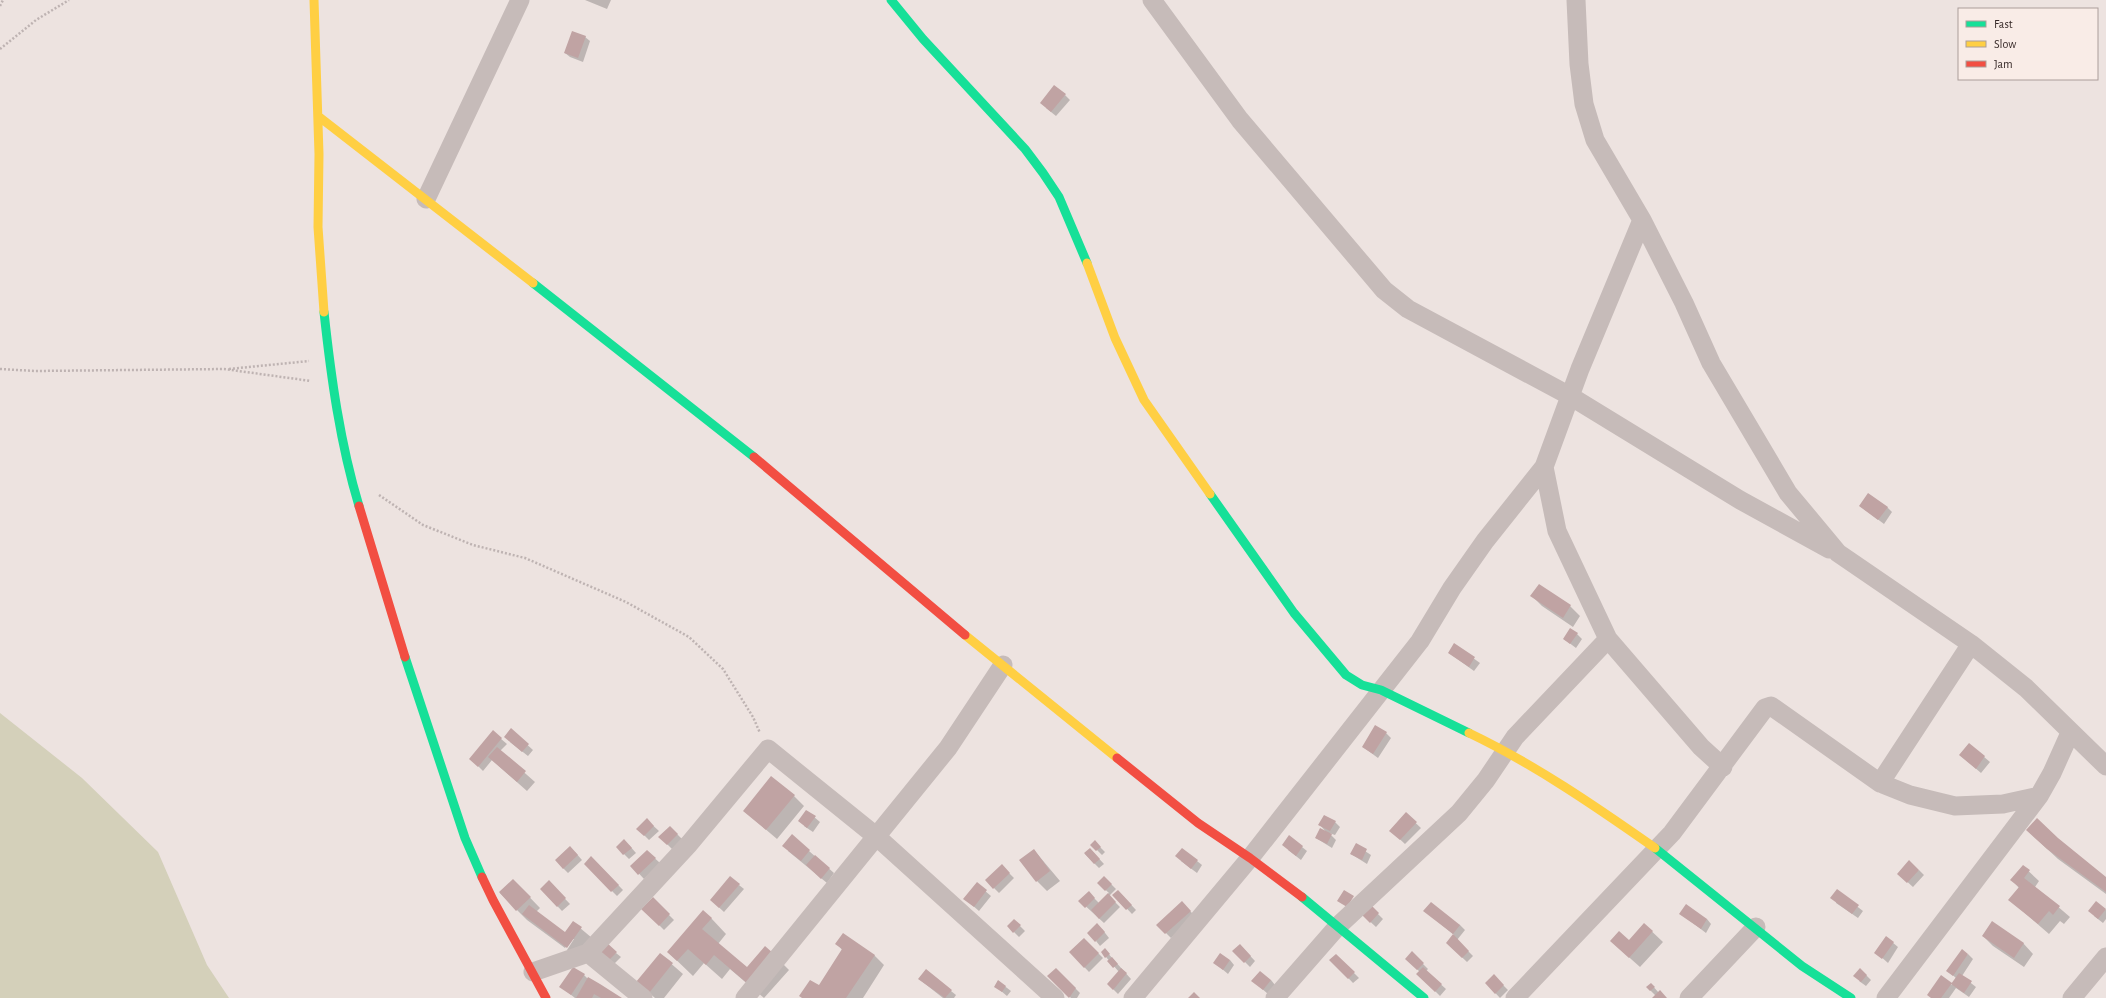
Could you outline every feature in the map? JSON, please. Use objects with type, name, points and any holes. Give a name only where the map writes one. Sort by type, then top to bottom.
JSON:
[{"type":"street","points":[[314,0],[318,116],[318,227],[322,290],[332,383],[352,482],[415,689],[460,824],[478,870],[546,998]]},
{"type":"street","points":[[426,199],[520,0]]},
{"type":"street","points":[[891,0],[923,39],[1025,149],[1044,173],[1059,197],[1071,223],[1115,338],[1144,400],[1294,613],[1346,675],[1362,684],[1381,690],[1505,750],[1613,819],[1657,850],[1756,927],[1802,966],[1851,998]]},
{"type":"street","points":[[1152,0],[1240,120],[1350,253],[1384,290],[1408,309],[1570,396],[1740,500],[1838,553],[1971,644],[2026,688],[2070,733],[2106,766]]},
{"type":"street","points":[[1576,0],[1579,64],[1584,104],[1595,140],[1642,220],[1684,303],[1711,363],[1788,493],[1838,553]]},
{"type":"street","points":[[318,116],[780,477],[926,603],[1166,798],[1198,823],[1250,858],[1338,926],[1424,998]]},
{"type":"street","points":[[1133,998],[1250,858],[1420,641],[1452,588],[1485,541],[1544,467],[1570,396],[1642,220]]},
{"type":"street","points":[[1544,467],[1557,531],[1608,639],[1701,747],[1723,767]]},
{"type":"street","points":[[1275,998],[1338,926],[1459,812],[1486,780],[1515,737],[1608,639]]},
{"type":"street","points":[[1880,783],[1971,644]]},
{"type":"street","points":[[746,998],[948,748],[1004,665]]},
{"type":"street","points":[[1514,998],[1657,850],[1723,767],[1765,708],[1771,706],[1880,783],[1910,795],[1954,806],[2004,804],[2039,796]]},
{"type":"street","points":[[1886,998],[2039,796],[2070,733]]},
{"type":"street","points":[[533,972],[588,953],[689,844],[768,749],[877,837],[1055,998]]},
{"type":"street","points":[[1689,998],[1756,927]]},
{"type":"street","points":[[588,953],[643,998]]},
{"type":"street","points":[[2072,998],[2106,956]]},
{"type":"path","points":[[0,6],[3,0]]},
{"type":"path","points":[[0,49],[36,20],[69,0]]},
{"type":"path","points":[[0,370],[224,369],[329,358]]},
{"type":"path","points":[[224,369],[332,383]]},
{"type":"path","points":[[398,510],[424,525],[448,536],[525,558],[626,602],[689,637],[723,669],[753,717],[768,749]]},
{"type":"shaded area","points":[[0,713],[82,778],[158,852],[207,965],[229,998],[0,998]]},
{"type":"building","points":[[572,31],[586,36],[578,58],[564,53]]},
{"type":"building","points":[[1054,85],[1066,94],[1051,112],[1040,103]]},
{"type":"building","points":[[1868,493],[1888,507],[1878,520],[1859,506]]},
{"type":"building","points":[[1539,584],[1571,605],[1563,618],[1530,596]]},
{"type":"building","points":[[1570,628],[1578,633],[1570,644],[1563,639]]},
{"type":"building","points":[[1454,643],[1475,657],[1469,667],[1448,653]]},
{"type":"building","points":[[1375,725],[1387,732],[1373,754],[1362,747]]},
{"type":"building","points":[[511,728],[529,744],[522,752],[504,737]]},
{"type":"building","points":[[493,730],[502,738],[478,767],[469,759]]},
{"type":"building","points":[[1969,743],[1985,756],[1976,769],[1959,755]]},
{"type":"building","points":[[497,747],[526,771],[517,782],[488,757]]},
{"type":"building","points":[[771,776],[795,795],[766,830],[743,811]]},
{"type":"building","points":[[806,810],[816,816],[807,828],[798,821]]},
{"type":"building","points":[[1406,812],[1417,822],[1400,840],[1389,831]]},
{"type":"building","points":[[1324,815],[1336,821],[1330,831],[1318,825]]},
{"type":"building","points":[[647,818],[654,826],[644,836],[636,829]]},
{"type":"building","points":[[2037,818],[2058,838],[2106,877],[2106,892],[2047,849],[2026,830]]},
{"type":"building","points":[[670,826],[678,834],[667,845],[658,837]]},
{"type":"building","points":[[1320,828],[1332,834],[1327,844],[1315,838]]},
{"type":"building","points":[[792,834],[810,850],[801,861],[782,846]]},
{"type":"building","points":[[1289,835],[1303,846],[1296,856],[1282,845]]},
{"type":"building","points":[[624,839],[632,848],[623,855],[616,847]]},
{"type":"building","points":[[1095,840],[1101,847],[1096,851],[1090,845]]},
{"type":"building","points":[[1356,843],[1367,849],[1362,860],[1350,854]]},
{"type":"building","points":[[570,846],[578,855],[563,869],[555,860]]},
{"type":"building","points":[[1090,848],[1100,859],[1094,864],[1084,853]]},
{"type":"building","points":[[1182,848],[1198,860],[1191,869],[1175,856]]},
{"type":"building","points":[[1034,849],[1050,871],[1036,882],[1019,860]]},
{"type":"building","points":[[647,850],[656,858],[638,875],[630,866]]},
{"type":"building","points":[[815,855],[830,868],[821,879],[806,865]]},
{"type":"building","points":[[591,856],[619,885],[611,892],[584,864]]},
{"type":"building","points":[[1909,860],[1919,870],[1907,883],[1897,874]]},
{"type":"building","points":[[1002,864],[1010,873],[993,889],[985,880]]},
{"type":"building","points":[[2023,865],[2030,870],[2024,878],[2060,906],[2053,915],[2049,911],[2038,924],[2008,900],[2019,887],[2010,880]]},
{"type":"building","points":[[730,876],[740,884],[719,908],[710,900]]},
{"type":"building","points":[[1104,876],[1112,884],[1105,891],[1097,883]]},
{"type":"building","points":[[513,879],[531,897],[516,911],[499,892]]},
{"type":"building","points":[[549,880],[566,898],[557,907],[540,889]]},
{"type":"building","points":[[977,882],[987,890],[974,907],[963,899]]},
{"type":"building","points":[[1837,889],[1859,905],[1852,914],[1830,898]]},
{"type":"building","points":[[1118,890],[1132,905],[1126,910],[1112,895]]},
{"type":"building","points":[[1344,890],[1354,896],[1347,907],[1337,901]]},
{"type":"building","points":[[1089,891],[1095,898],[1085,908],[1078,901]]},
{"type":"building","points":[[1108,893],[1116,902],[1099,919],[1091,910]]},
{"type":"building","points":[[653,897],[670,914],[659,926],[641,909]]},
{"type":"building","points":[[1182,901],[1191,911],[1165,934],[1156,925]]},
{"type":"building","points":[[2096,901],[2106,909],[2098,919],[2088,911]]},
{"type":"building","points":[[1431,902],[1460,925],[1453,934],[1423,911]]},
{"type":"building","points":[[1686,904],[1707,919],[1701,929],[1679,914]]},
{"type":"building","points":[[529,905],[565,932],[573,921],[582,927],[567,948],[522,914]]},
{"type":"building","points":[[1371,905],[1379,913],[1370,923],[1362,915]]},
{"type":"building","points":[[703,910],[712,918],[702,929],[747,967],[765,946],[774,954],[748,984],[714,955],[706,965],[688,949],[677,961],[667,952]]},
{"type":"building","points":[[1014,919],[1021,925],[1013,933],[1007,926]]},
{"type":"building","points":[[1992,921],[2024,943],[2014,958],[1982,936]]},
{"type":"building","points":[[1097,923],[1105,932],[1095,942],[1087,933]]},
{"type":"building","points":[[1644,923],[1653,931],[1629,958],[1610,941],[1619,931],[1629,940]]},
{"type":"building","points":[[843,933],[875,955],[846,998],[802,998],[799,996],[810,980],[819,985],[842,949],[835,944]]},
{"type":"building","points":[[1453,934],[1469,951],[1462,958],[1446,943]]},
{"type":"building","points":[[1886,936],[1894,942],[1882,959],[1874,953]]},
{"type":"building","points":[[1084,938],[1099,953],[1084,968],[1069,952]]},
{"type":"building","points":[[606,942],[617,952],[607,962],[597,953]]},
{"type":"building","points":[[1240,944],[1251,956],[1244,963],[1232,951]]},
{"type":"building","points":[[1105,948],[1110,954],[1105,958],[1101,952]]},
{"type":"building","points":[[1962,949],[1968,954],[1953,976],[1946,971]]},
{"type":"building","points":[[1412,951],[1424,963],[1417,970],[1405,959]]},
{"type":"building","points":[[660,953],[673,963],[649,993],[636,982]]},
{"type":"building","points":[[1220,953],[1230,960],[1223,970],[1213,963]]},
{"type":"building","points":[[1336,954],[1355,972],[1348,979],[1329,960]]},
{"type":"building","points":[[1112,957],[1118,964],[1113,968],[1107,961]]},
{"type":"building","points":[[573,967],[585,974],[571,995],[559,987]]},
{"type":"building","points":[[1423,967],[1442,984],[1435,992],[1416,974]]},
{"type":"building","points":[[1056,968],[1076,988],[1069,998],[1047,976]]},
{"type":"building","points":[[1121,968],[1127,973],[1113,990],[1107,984]]},
{"type":"building","points":[[1860,968],[1867,975],[1861,982],[1853,976]]},
{"type":"building","points":[[926,969],[952,990],[945,998],[918,979]]},
{"type":"building","points":[[1260,971],[1271,980],[1263,990],[1251,981]]},
{"type":"building","points":[[1959,973],[1972,981],[1964,993],[1951,984]]},
{"type":"building","points":[[1494,974],[1504,985],[1495,994],[1485,983]]},
{"type":"building","points":[[1941,975],[1952,983],[1941,998],[1931,998],[1927,995]]},
{"type":"building","points":[[588,977],[622,998],[601,998],[594,994],[592,998],[576,998]]},
{"type":"building","points":[[998,980],[1006,986],[1002,992],[994,987]]},
{"type":"building","points":[[1651,983],[1655,987],[1650,991],[1646,987]]},
{"type":"building","points":[[1660,990],[1667,998],[1652,998]]},
{"type":"building","points":[[1194,992],[1200,998],[1188,998]]},
{"type":"traffic: fast","points":[[891,0],[923,39],[1025,149],[1043,173],[1059,197],[1087,263]]},
{"type":"traffic: fast","points":[[533,283],[754,457]]},
{"type":"traffic: fast","points":[[324,312],[341,434],[359,506]]},
{"type":"traffic: fast","points":[[1210,494],[1294,613],[1346,675],[1362,685],[1381,690],[1469,733]]},
{"type":"traffic: fast","points":[[405,657],[465,838],[482,877]]},
{"type":"traffic: fast","points":[[1655,848],[1802,966],[1851,998]]},
{"type":"traffic: fast","points":[[1302,897],[1424,998]]},
{"type":"traffic: slow","points":[[314,0],[319,154],[318,227],[324,312]]},
{"type":"traffic: slow","points":[[318,116],[533,283]]},
{"type":"traffic: slow","points":[[1087,263],[1115,338],[1144,400],[1210,494]]},
{"type":"traffic: slow","points":[[965,635],[1117,758]]},
{"type":"traffic: slow","points":[[1469,733],[1541,772],[1587,801],[1655,848]]},
{"type":"traffic: jam","points":[[754,457],[965,635]]},
{"type":"traffic: jam","points":[[359,506],[405,657]]},
{"type":"traffic: jam","points":[[1117,758],[1198,823],[1250,858],[1302,897]]},
{"type":"traffic: jam","points":[[482,877],[546,998]]}]
